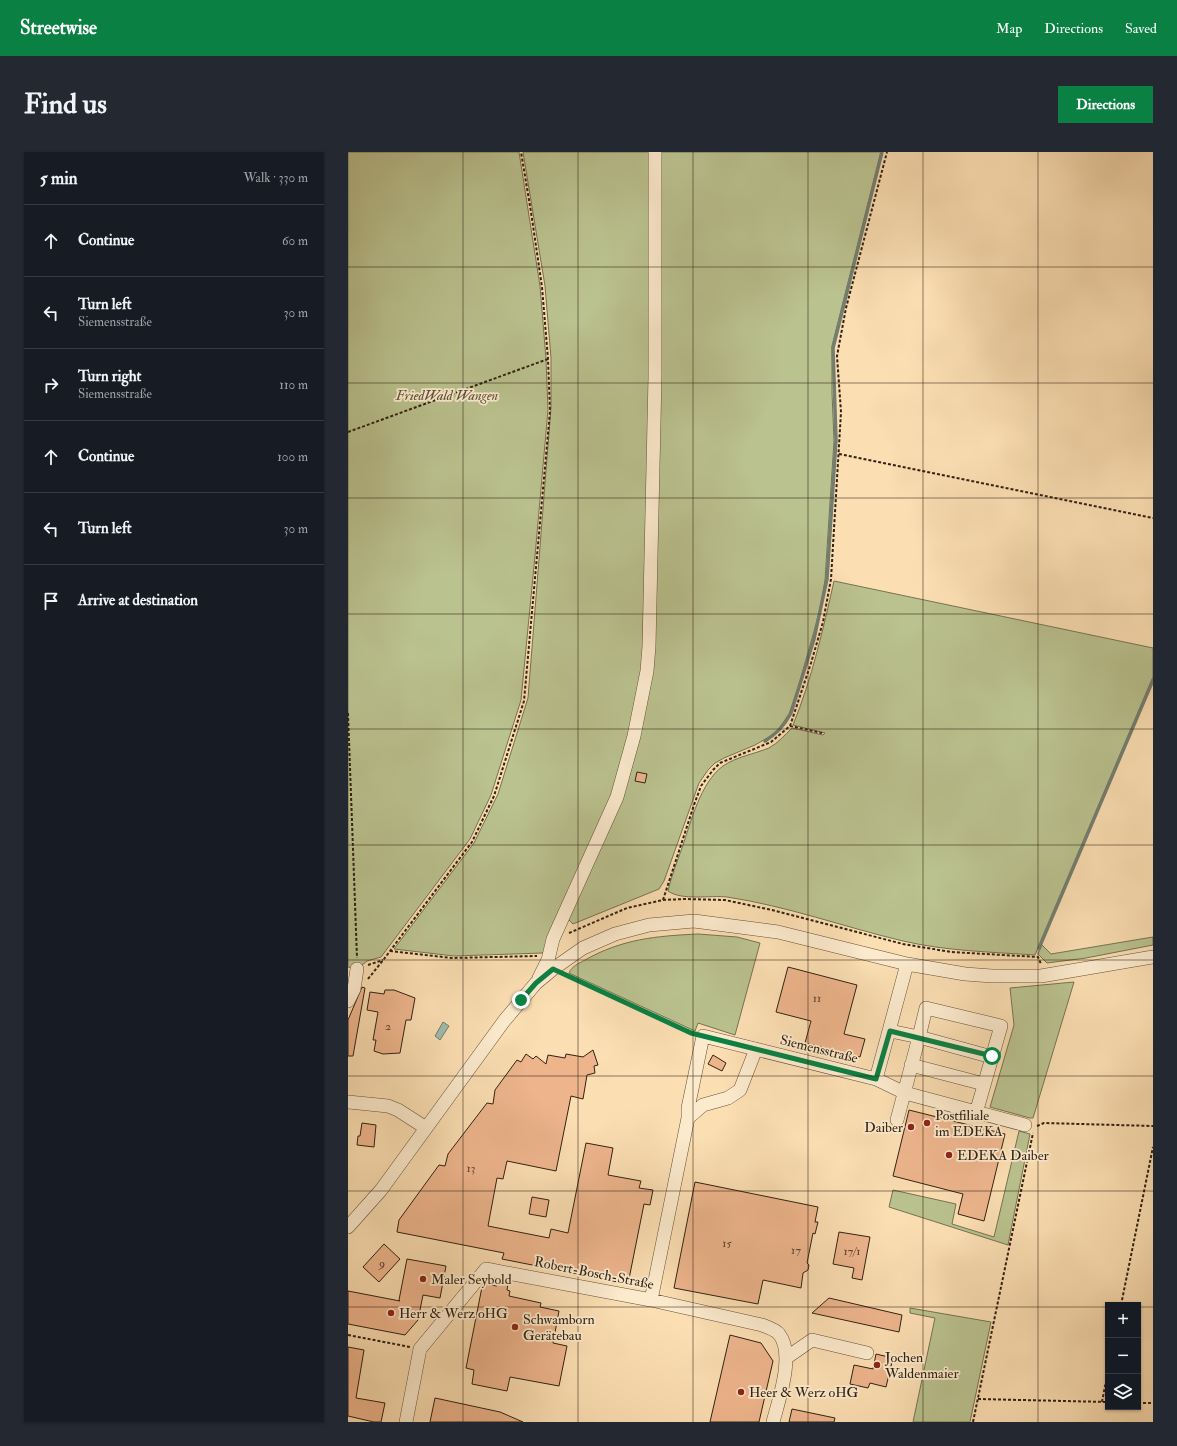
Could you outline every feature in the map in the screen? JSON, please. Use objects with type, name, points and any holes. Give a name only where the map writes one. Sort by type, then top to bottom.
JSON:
[{"type":"street","points":[[536,983],[548,960],[553,939],[617,797],[634,736],[647,671],[655,377],[655,152]]},
{"type":"street","points":[[348,1227],[381,1190],[504,1021],[536,983],[583,948],[615,934],[649,925],[694,921],[778,932],[908,964],[965,974],[992,976],[1041,976],[1153,957]]},
{"type":"street","points":[[876,1079],[908,964]]},
{"type":"street","points":[[351,995],[357,969]]},
{"type":"street","points":[[898,1120],[926,1008],[1001,1026],[976,1113]]},
{"type":"street","points":[[890,1031],[992,1056]]},
{"type":"street","points":[[651,1300],[703,1036]]},
{"type":"street","name":"Siemensstraße","points":[[703,1036],[876,1079],[904,1093],[1025,1125]]},
{"type":"street","points":[[688,1118],[703,1105],[728,1098],[740,1090],[756,1049]]},
{"type":"street","points":[[911,1065],[984,1084]]},
{"type":"street","points":[[348,1102],[388,1106],[398,1110],[426,1128]]},
{"type":"street","name":"Robert-Bosch-Straße","points":[[406,1422],[420,1349],[486,1268],[651,1300],[762,1325],[778,1333],[785,1345],[787,1363],[773,1422]]},
{"type":"street","points":[[786,1358],[812,1340],[867,1353]]},
{"type":"path","points":[[351,995],[364,983],[384,959],[472,842],[494,796],[524,701],[550,411],[548,359],[542,287],[521,152]]},
{"type":"path","points":[[663,900],[702,786],[720,763],[771,742],[790,726],[809,670],[821,629],[831,579],[841,412],[837,356],[846,308],[887,152]]},
{"type":"path","points":[[348,432],[548,359]]},
{"type":"path","points":[[838,454],[1153,518]]},
{"type":"path","points":[[348,713],[357,969],[384,959]]},
{"type":"path","points":[[790,726],[822,733]]},
{"type":"path","points":[[553,939],[627,908],[663,900],[684,898],[726,900],[772,910],[887,940],[951,952],[1038,957],[1042,967],[1041,976]]},
{"type":"path","points":[[886,946],[887,940]]},
{"type":"path","points":[[390,950],[452,958],[549,955]]},
{"type":"path","points":[[553,969],[684,1030],[703,1036]]},
{"type":"path","points":[[973,1422],[1034,1128],[1044,1123],[1153,1126]]},
{"type":"path","points":[[1122,1302],[1153,1146]]},
{"type":"path","points":[[348,1335],[420,1349]]},
{"type":"path","points":[[978,1399],[1102,1402],[1107,1374]]},
{"type":"path","points":[[1141,1403],[1153,1403]]},
{"type":"green space","name":"FriedWald Wangen","points":[[348,152],[519,152],[540,286],[546,359],[548,410],[521,700],[491,795],[470,839],[381,957],[367,961],[357,969],[348,967]]},
{"type":"green space","points":[[523,152],[650,152],[649,406],[642,672],[635,712],[613,793],[543,953],[454,956],[394,949],[474,843],[498,794],[528,698],[551,408],[551,358],[545,286]]},
{"type":"green space","points":[[658,152],[881,152],[832,346],[834,441],[825,580],[820,610],[789,714],[776,733],[755,745],[724,758],[715,763],[708,770],[699,783],[664,881],[659,889],[573,924],[568,919],[624,790],[649,674]]},
{"type":"green space","points":[[834,581],[1153,648],[1153,677],[1035,955],[969,951],[936,947],[903,941],[793,911],[749,901],[727,897],[688,897],[668,891],[672,875],[697,804],[708,782],[715,773],[723,766],[734,760],[769,748],[792,728],[823,735],[825,733],[793,725],[811,672]]},
{"type":"green space","points":[[698,934],[737,937],[760,943],[735,1035],[698,1023],[695,1031],[569,973],[578,964],[612,947],[640,940]]},
{"type":"green space","points":[[1153,937],[1153,945],[1086,958],[1047,963],[1038,954],[1042,945],[1051,954]]},
{"type":"green space","points":[[1074,982],[1033,1118],[990,1107],[1014,1025],[1010,988]]},
{"type":"green space","points":[[1019,1131],[1030,1134],[1008,1245],[889,1207],[893,1190],[956,1204],[952,1224],[994,1237]]},
{"type":"green space","points":[[910,1308],[991,1322],[970,1422],[913,1422],[935,1318],[910,1313]]},
{"type":"shaded area","points":[[443,1022],[449,1026],[440,1040],[435,1036]]},
{"type":"building","points":[[637,772],[647,774],[645,783],[635,781]]},
{"type":"building","points":[[788,967],[857,985],[844,1034],[865,1039],[860,1057],[805,1043],[811,1021],[776,1012]]},
{"type":"building","points":[[362,987],[365,988],[353,1056],[348,1056],[348,1020]]},
{"type":"building","points":[[385,990],[394,990],[415,998],[411,1020],[406,1020],[400,1053],[383,1054],[374,1051],[376,1040],[373,1040],[378,1012],[367,1010],[370,992],[384,994]]},
{"type":"building","points":[[593,1050],[598,1065],[594,1066],[595,1073],[587,1075],[583,1099],[571,1096],[556,1171],[507,1161],[503,1179],[497,1178],[488,1226],[549,1238],[551,1229],[568,1233],[586,1143],[613,1148],[608,1175],[641,1181],[639,1188],[653,1190],[650,1205],[644,1204],[628,1284],[502,1259],[504,1253],[397,1232],[399,1220],[439,1165],[445,1166],[448,1154],[487,1103],[493,1104],[495,1090],[517,1060],[521,1062],[526,1054],[533,1059],[536,1056],[546,1064],[548,1055],[565,1058],[566,1054],[583,1057]]},
{"type":"building","points":[[713,1055],[726,1063],[722,1071],[708,1064]]},
{"type":"building","name":"EDEKA Daiber","points":[[909,1110],[1005,1134],[984,1221],[958,1214],[963,1194],[893,1176]]},
{"type":"building","points":[[362,1123],[376,1125],[374,1147],[357,1145]]},
{"type":"building","points":[[695,1182],[818,1207],[815,1222],[818,1222],[815,1234],[813,1233],[807,1263],[809,1265],[808,1270],[803,1273],[801,1288],[763,1280],[758,1304],[674,1288]]},
{"type":"building","points":[[532,1197],[549,1200],[546,1217],[529,1214]]},
{"type":"building","points":[[839,1232],[870,1237],[862,1280],[852,1278],[854,1268],[833,1264]]},
{"type":"building","points":[[384,1244],[400,1259],[379,1282],[363,1267]]},
{"type":"building","points":[[407,1259],[446,1266],[440,1298],[423,1295],[418,1320],[405,1335],[348,1324],[348,1291],[400,1301]]},
{"type":"building","name":"Schwamborn Gerätebau","points":[[497,1282],[508,1284],[507,1290],[510,1291],[509,1296],[541,1303],[540,1307],[559,1311],[553,1343],[567,1346],[559,1386],[510,1377],[507,1391],[472,1384],[474,1370],[466,1368],[482,1287],[484,1284],[497,1286]]},
{"type":"building","points":[[829,1298],[902,1315],[899,1332],[812,1313]]},
{"type":"building","name":"Heer & Werz oHG","points":[[730,1335],[761,1343],[773,1361],[759,1422],[710,1422]]},
{"type":"building","points":[[348,1347],[364,1350],[356,1398],[385,1403],[381,1422],[374,1422],[348,1416]]},
{"type":"building","points":[[876,1354],[893,1358],[886,1387],[870,1383],[868,1388],[850,1384],[854,1365],[873,1369]]},
{"type":"building","points":[[435,1398],[500,1412],[523,1422],[430,1422]]},
{"type":"building","points":[[792,1409],[835,1418],[834,1422],[789,1422]]},
{"type":"waterway","points":[[765,741],[780,729],[791,713],[814,639],[827,579],[836,440],[833,348],[882,152]]},
{"type":"waterway","points":[[1039,948],[1153,680]]},
{"type":"place","name":"Postfiliale im EDEKA","points":[[927,1123]]},
{"type":"place","name":"Daiber","points":[[911,1127]]},
{"type":"place","name":"EDEKA Daiber","points":[[949,1155]]},
{"type":"place","name":"Maler Seybold","points":[[423,1279]]},
{"type":"place","name":"Herr & Werz oHG","points":[[391,1313]]},
{"type":"place","name":"Schwamborn Gerätebau","points":[[515,1327]]},
{"type":"place","name":"Jochen Waldenmaier","points":[[877,1365]]},
{"type":"place","name":"Heer & Werz oHG","points":[[741,1392]]},
{"type":"route","points":[[521,1000],[536,983],[553,969],[691,1033],[876,1079],[890,1031],[992,1056]]}]
